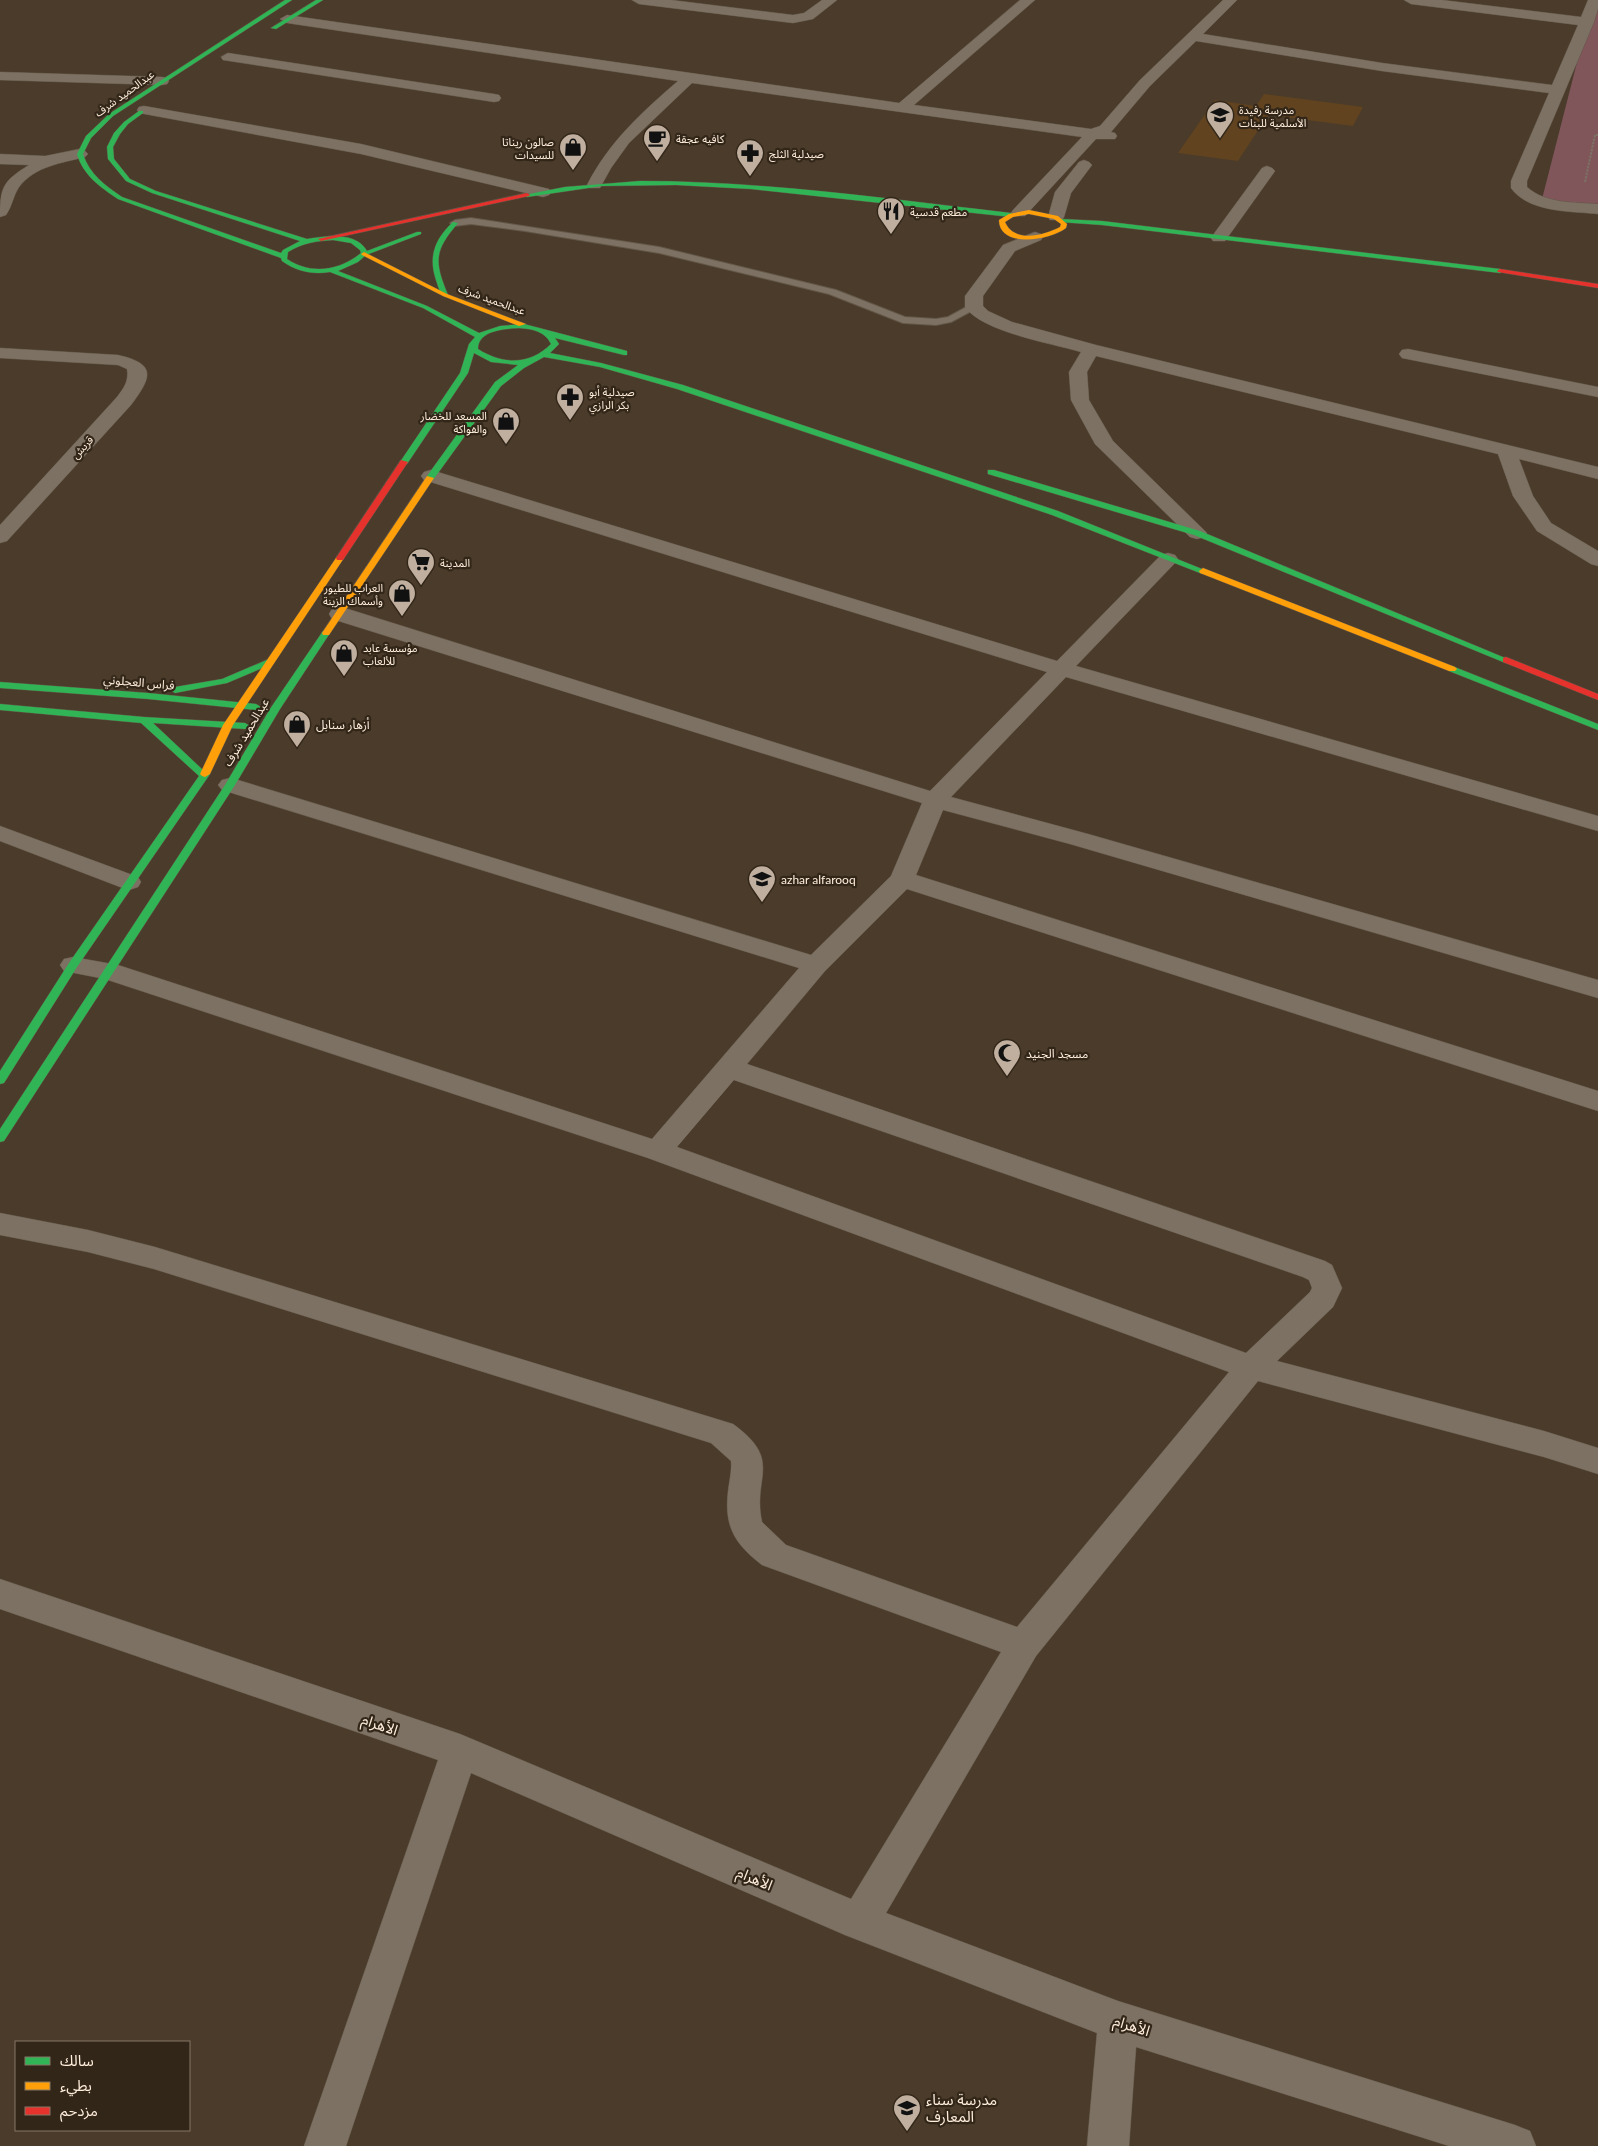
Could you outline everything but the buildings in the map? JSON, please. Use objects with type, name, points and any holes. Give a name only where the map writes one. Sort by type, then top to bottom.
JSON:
[{"type":"main road","name":"عبدالحميد شرف","points":[[80,154],[84,144],[95,130],[111,115],[289,0]]},
{"type":"main road","points":[[262,35],[320,0]]},
{"type":"main road","points":[[224,59],[245,46]]},
{"type":"main road","name":"عبدالحميد شرف","points":[[158,101],[126,123],[117,133],[110,147],[111,159],[128,180],[154,192],[305,242]]},
{"type":"main road","points":[[80,154],[84,166],[101,186],[120,198],[283,256],[287,263],[300,269],[330,270],[422,304],[456,322],[476,340]]},
{"type":"main road","points":[[283,256],[290,248],[321,238],[543,192],[631,182],[702,182],[1015,214],[1039,213],[1060,222],[1129,238]]},
{"type":"main road","points":[[330,270],[356,262],[364,254],[414,234],[455,222],[544,203],[631,191],[679,189],[722,191],[1006,235],[1001,221],[1015,214]]},
{"type":"main road","points":[[445,295],[438,282],[435,257],[443,232],[455,222]]},
{"type":"main road","points":[[1035,237],[1053,235],[1060,222]]},
{"type":"main road","points":[[1060,222],[1102,223],[1497,270],[1598,286]]},
{"type":"main road","points":[[243,242],[260,237],[269,230]]},
{"type":"main road","name":"عبدالحميد شرف","points":[[321,238],[353,241],[363,249],[364,254],[445,295],[549,334],[634,356]]},
{"type":"main road","points":[[1195,246],[1408,270],[1598,298]]},
{"type":"main road","points":[[531,327],[496,329],[476,340],[474,350],[479,355],[498,362],[524,361],[541,357],[552,350],[555,344],[554,339],[549,334]]},
{"type":"main road","name":"عبدالحميد شرف","points":[[0,1080],[73,965],[204,776],[228,725],[269,662],[464,374],[476,340]]},
{"type":"main road","name":"عبدالحميد شرف","points":[[0,1138],[230,785],[275,709],[431,476],[498,384],[514,370],[541,357]]},
{"type":"main road","points":[[541,357],[601,365],[680,387],[1055,513],[1198,571],[1598,727]]},
{"type":"main road","points":[[975,468],[1197,533],[1598,697]]},
{"type":"main road","points":[[1129,543],[1133,528],[1144,522],[1156,522]]},
{"type":"main road","points":[[1198,571],[1215,572],[1235,566],[1239,551]]},
{"type":"main road","points":[[148,696],[224,681],[269,662]]},
{"type":"main road","name":"فراس العجلوني","points":[[0,685],[148,696],[275,709]]},
{"type":"main road","points":[[0,708],[265,728]]},
{"type":"main road","points":[[144,720],[204,776]]},
{"type":"street","points":[[640,0],[792,19],[808,16],[830,0]]},
{"type":"street","points":[[902,107],[1028,0]]},
{"type":"street","points":[[1060,222],[1063,192],[1103,133],[1145,83],[1230,0]]},
{"type":"street","points":[[1411,0],[1587,22]]},
{"type":"street","points":[[1595,0],[1559,90],[1519,181],[1519,188],[1525,194],[1539,200],[1598,209]]},
{"type":"street","points":[[287,19],[689,78],[1103,133]]},
{"type":"street","points":[[1193,36],[1382,67],[1559,90]]},
{"type":"street","points":[[224,59],[494,98]]},
{"type":"street","points":[[0,76],[162,81]]},
{"type":"street","points":[[594,185],[603,166],[621,142],[689,78]]},
{"type":"street","points":[[144,110],[361,149],[543,192]]},
{"type":"street","points":[[1015,214],[1103,133]]},
{"type":"street","points":[[0,159],[45,161],[80,154]]},
{"type":"street","points":[[2,205],[11,187],[20,177],[45,161]]},
{"type":"street","points":[[1219,238],[1267,171]]},
{"type":"street","points":[[1035,237],[1006,235],[974,296],[974,307],[982,315],[1006,326],[1091,349],[1598,473]]},
{"type":"street","points":[[1091,349],[1078,372],[1080,400],[1105,444],[1197,533]]},
{"type":"street","name":"قريش","points":[[0,353],[118,360],[130,363],[136,367],[139,376],[136,384],[124,401],[0,538]]},
{"type":"street","points":[[1408,354],[1598,392]]},
{"type":"street","points":[[1506,450],[1522,496],[1544,527],[1598,560]]},
{"type":"street","points":[[431,476],[1061,669],[1598,824]]},
{"type":"street","points":[[658,1151],[816,964],[902,880],[935,800],[1168,559]]},
{"type":"street","points":[[340,614],[935,800],[1079,839],[1598,989]]},
{"type":"street","points":[[230,785],[816,964]]},
{"type":"street","points":[[0,833],[129,882]]},
{"type":"street","points":[[902,880],[1598,1101]]},
{"type":"street","points":[[73,965],[109,971],[658,1151],[1251,1367],[1544,1444],[1598,1461]]},
{"type":"street","points":[[728,1068],[1304,1266],[1322,1274],[1327,1288],[1322,1299],[1251,1367],[1024,1645],[859,1922]]},
{"type":"street","points":[[0,1224],[88,1241],[155,1258],[722,1433],[742,1450],[747,1458],[742,1514],[746,1527],[758,1543],[774,1555],[1024,1645]]},
{"type":"street","name":"الأهرام","points":[[0,1594],[460,1751],[859,1922],[1118,2021],[1515,2146]]},
{"type":"street","points":[[325,2146],[460,1751]]},
{"type":"street","points":[[1108,2146],[1118,2021]]},
{"type":"lane","points":[[455,222],[471,221],[525,228],[658,250],[832,292],[903,320],[936,322],[951,318],[974,307]]},
{"type":"path","points":[[1585,182],[1595,135],[1598,135]]},
{"type":"shaded area","points":[[1593,0],[1598,0],[1598,208],[1542,199]]},
{"type":"shaded area","name":"مدرسة رفيدة الأسلمية للبنات","points":[[1264,94],[1363,107],[1353,126],[1268,115],[1238,161],[1178,153],[1215,100],[1256,106]]},
{"type":"traffic: fast","points":[[283,256],[120,198],[101,185],[84,167],[80,154],[88,137],[111,115],[289,0]]},
{"type":"traffic: fast","points":[[274,28],[320,0]]},
{"type":"traffic: fast","points":[[141,112],[126,123],[117,133],[110,147],[111,159],[128,180],[154,192],[305,241]]},
{"type":"traffic: fast","points":[[527,195],[602,184],[713,184],[1011,215]]},
{"type":"traffic: fast","points":[[1061,221],[1102,223],[1500,271]]},
{"type":"traffic: fast","points":[[445,295],[437,275],[435,256],[441,239],[455,223]]},
{"type":"traffic: fast","points":[[364,254],[419,233]]},
{"type":"traffic: fast","points":[[333,238],[353,241],[363,249],[364,254],[346,266],[325,271],[303,269],[293,266],[284,260],[285,251],[296,245],[314,240],[333,238]]},
{"type":"traffic: fast","points":[[330,270],[425,307],[479,336]]},
{"type":"traffic: fast","points":[[519,326],[535,328],[545,332],[555,344],[537,358],[527,362],[516,363],[494,360],[474,350],[474,343],[488,331],[519,326]]},
{"type":"traffic: fast","points":[[549,334],[624,353]]},
{"type":"traffic: fast","points":[[404,462],[464,373],[473,344]]},
{"type":"traffic: fast","points":[[546,355],[601,365],[680,387],[1055,513],[1203,571]]},
{"type":"traffic: fast","points":[[430,478],[498,384],[521,366],[536,359]]},
{"type":"traffic: fast","points":[[991,472],[1197,533],[1506,660]]},
{"type":"traffic: fast","points":[[0,1138],[230,785],[275,709],[326,633]]},
{"type":"traffic: fast","points":[[175,690],[224,681],[269,662]]},
{"type":"traffic: fast","points":[[1452,669],[1598,727]]},
{"type":"traffic: fast","points":[[0,685],[148,696],[256,707]]},
{"type":"traffic: fast","points":[[0,707],[144,720],[245,726]]},
{"type":"traffic: fast","points":[[144,720],[204,776]]},
{"type":"traffic: fast","points":[[0,1080],[73,965],[205,774]]},
{"type":"traffic: slow","points":[[1029,212],[1056,217],[1064,224],[1063,228],[1048,235],[1028,238],[1019,237],[1004,229],[1001,221],[1011,215],[1029,212]]},
{"type":"traffic: slow","points":[[364,254],[445,295],[522,324]]},
{"type":"traffic: slow","points":[[326,633],[430,478]]},
{"type":"traffic: slow","points":[[205,774],[228,725],[340,558]]},
{"type":"traffic: slow","points":[[1203,571],[1452,669]]},
{"type":"traffic: jam","points":[[321,239],[527,195]]},
{"type":"traffic: jam","points":[[1500,271],[1598,286]]},
{"type":"traffic: jam","points":[[340,558],[404,462]]},
{"type":"traffic: jam","points":[[1506,660],[1598,697]]},
{"type":"place","name":"مدرسة رفيدة الأسلمية للبنات","points":[[1220,139]]},
{"type":"place","name":"كافيه عجقة","points":[[657,162]]},
{"type":"place","name":"صالون ريناتا للسيدات","points":[[573,171]]},
{"type":"place","name":"صيدلية الثلج","points":[[750,177]]},
{"type":"place","name":"مطعم قدسية","points":[[891,235]]},
{"type":"place","name":"صيدلية أبو بكر الرازي","points":[[570,421]]},
{"type":"place","name":"المسعد للخضار والفواكة","points":[[506,445]]},
{"type":"place","name":"المدينة","points":[[421,586]]},
{"type":"place","name":"العراب للطيور وأسماك الزينة","points":[[402,617]]},
{"type":"place","name":"مؤسسة عابد للألعاب","points":[[344,677]]},
{"type":"place","name":"أزهار سنابل","points":[[297,748]]},
{"type":"place","name":"azhar alfarooq","points":[[762,903]]},
{"type":"place","name":"مسجد الجنيد","points":[[1007,1077]]},
{"type":"place","name":"مدرسة سناء المعارف","points":[[907,2132]]}]
